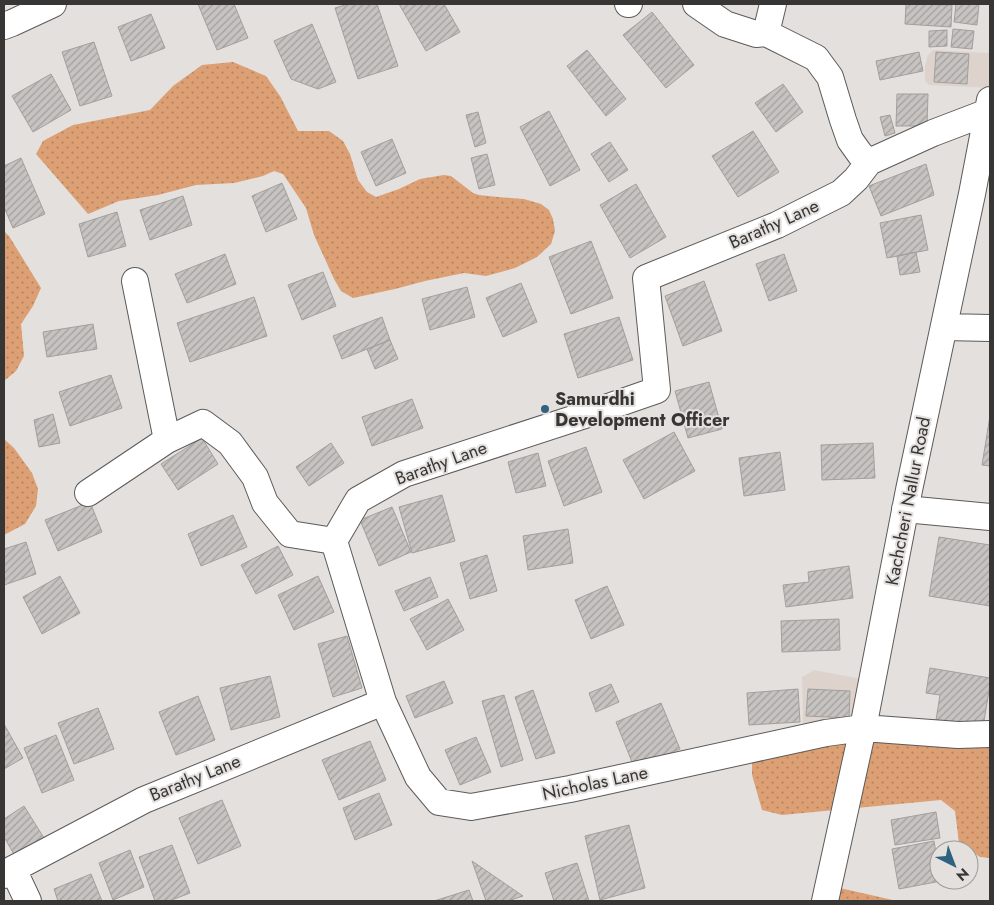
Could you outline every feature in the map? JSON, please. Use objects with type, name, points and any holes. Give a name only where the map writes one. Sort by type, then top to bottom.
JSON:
[{"type":"street","points":[[4,26],[53,4]]},
{"type":"street","points":[[696,4],[725,24],[756,34],[766,33],[816,58],[830,77],[842,120],[850,140],[869,162]]},
{"type":"street","points":[[766,33],[773,4]]},
{"type":"street","name":"Barathy Lane","points":[[334,542],[358,500],[404,474],[657,390],[646,278],[777,225],[841,193],[856,179],[869,162],[933,134],[989,106]]},
{"type":"street","name":"Kachcheri Nallur Road","points":[[825,901],[864,728],[905,509],[989,106]]},
{"type":"street","points":[[135,281],[167,440]]},
{"type":"street","points":[[944,327],[990,328]]},
{"type":"street","points":[[88,493],[167,440],[203,423],[230,443],[255,477],[265,503],[290,534],[334,542],[383,702]]},
{"type":"street","points":[[905,509],[990,517]]},
{"type":"street","name":"Barathy Lane","points":[[8,872],[144,800],[383,702]]},
{"type":"street","name":"Nicholas Lane","points":[[383,702],[418,777],[439,802],[471,807],[570,789],[826,733],[864,728],[958,735],[990,734]]},
{"type":"street","points":[[8,872],[28,901]]},
{"type":"shaded area","points":[[933,50],[990,53],[990,88],[929,85],[925,81],[925,66],[928,55]]},
{"type":"shaded area","points":[[233,62],[266,76],[280,96],[298,131],[329,131],[343,141],[350,154],[358,180],[367,192],[376,197],[420,179],[444,175],[451,176],[473,193],[479,195],[524,199],[541,204],[549,210],[553,219],[555,231],[551,244],[537,257],[515,268],[486,276],[464,273],[353,298],[341,291],[334,279],[314,235],[306,208],[283,174],[274,171],[263,176],[234,183],[196,185],[158,195],[119,201],[88,214],[36,154],[43,141],[73,125],[150,110],[173,86],[202,65]]},
{"type":"shaded area","points":[[4,231],[41,288],[33,306],[21,324],[24,356],[16,371],[4,381]]},
{"type":"shaded area","points":[[4,439],[14,448],[32,473],[38,489],[36,506],[25,524],[4,535]]},
{"type":"shaded area","points":[[814,670],[872,681],[863,728],[814,735],[803,723],[802,677]]},
{"type":"shaded area","points":[[990,734],[990,858],[979,856],[979,840],[959,840],[955,811],[941,800],[782,815],[762,810],[752,775],[752,749]]},
{"type":"shaded area","points":[[840,888],[897,901],[825,901]]},
{"type":"building","points":[[198,4],[234,4],[248,38],[217,50]]},
{"type":"building","points":[[348,4],[377,4],[398,66],[358,79],[335,8]]},
{"type":"building","points":[[399,4],[444,4],[460,32],[426,51]]},
{"type":"building","points":[[906,4],[952,5],[951,27],[905,24]]},
{"type":"building","points":[[956,4],[979,4],[977,25],[954,22]]},
{"type":"building","points":[[652,12],[694,65],[666,88],[623,35]]},
{"type":"building","points":[[151,14],[165,48],[131,61],[118,27]]},
{"type":"building","points":[[312,24],[336,82],[318,89],[291,79],[274,41]]},
{"type":"building","points":[[953,29],[974,31],[972,49],[951,47]]},
{"type":"building","points":[[947,30],[947,46],[929,47],[929,31]]},
{"type":"building","points":[[94,42],[112,96],[80,106],[62,52]]},
{"type":"building","points":[[587,50],[626,99],[606,116],[567,66]]},
{"type":"building","points":[[919,52],[923,71],[880,80],[876,61]]},
{"type":"building","points":[[936,52],[969,54],[967,84],[934,82]]},
{"type":"building","points":[[51,74],[71,110],[33,132],[12,96]]},
{"type":"building","points":[[783,84],[803,112],[776,132],[755,103]]},
{"type":"building","points":[[897,94],[928,94],[927,126],[896,126]]},
{"type":"building","points":[[549,111],[580,170],[550,186],[520,127]]},
{"type":"building","points":[[478,112],[486,143],[475,147],[466,115]]},
{"type":"building","points":[[890,115],[895,133],[885,136],[880,117]]},
{"type":"building","points":[[753,131],[779,172],[738,197],[712,156]]},
{"type":"building","points":[[392,139],[406,173],[376,186],[361,152]]},
{"type":"building","points":[[610,142],[628,170],[609,182],[591,154]]},
{"type":"building","points":[[487,154],[495,185],[479,189],[471,158]]},
{"type":"building","points":[[21,158],[45,214],[13,228],[4,207],[4,166]]},
{"type":"building","points":[[926,164],[934,195],[881,216],[869,186]]},
{"type":"building","points":[[282,183],[297,219],[266,232],[252,196]]},
{"type":"building","points":[[636,184],[666,237],[630,258],[600,205]]},
{"type":"building","points":[[183,196],[192,225],[150,240],[140,210]]},
{"type":"building","points":[[117,212],[126,246],[88,257],[79,224]]},
{"type":"building","points":[[921,215],[928,250],[887,258],[880,223]]},
{"type":"building","points":[[591,241],[613,298],[571,314],[549,257]]},
{"type":"building","points":[[916,252],[920,272],[900,275],[897,256]]},
{"type":"building","points":[[225,254],[236,284],[187,303],[175,274]]},
{"type":"building","points":[[784,254],[797,291],[769,301],[756,264]]},
{"type":"building","points":[[323,272],[336,306],[302,320],[288,285]]},
{"type":"building","points":[[704,281],[722,331],[683,346],[665,296]]},
{"type":"building","points":[[521,283],[537,322],[503,337],[486,298]]},
{"type":"building","points":[[467,287],[475,317],[430,330],[422,299]]},
{"type":"building","points":[[254,297],[267,336],[190,362],[177,323]]},
{"type":"building","points":[[382,317],[390,340],[342,359],[333,336]]},
{"type":"building","points":[[619,317],[633,360],[578,378],[564,334]]},
{"type":"building","points":[[93,324],[97,349],[47,357],[43,332]]},
{"type":"building","points":[[390,340],[398,359],[375,369],[367,349]]},
{"type":"building","points":[[111,375],[122,408],[70,426],[59,392]]},
{"type":"building","points":[[709,382],[722,429],[688,438],[675,391]]},
{"type":"building","points":[[412,399],[423,428],[372,446],[362,417]]},
{"type":"building","points":[[53,414],[60,443],[39,447],[34,420]]},
{"type":"building","points":[[990,416],[990,466],[982,465]]},
{"type":"building","points":[[674,432],[695,471],[644,499],[623,460]]},
{"type":"building","points":[[202,438],[218,464],[178,490],[161,464]]},
{"type":"building","points":[[331,443],[344,463],[309,486],[296,467]]},
{"type":"building","points":[[873,443],[875,478],[822,480],[821,445]]},
{"type":"building","points":[[586,447],[602,492],[564,506],[548,461]]},
{"type":"building","points":[[780,452],[785,490],[744,496],[739,458]]},
{"type":"building","points":[[538,453],[546,486],[516,493],[508,462]]},
{"type":"building","points":[[442,495],[455,541],[412,553],[399,507]]},
{"type":"building","points":[[90,502],[102,532],[58,551],[45,520]]},
{"type":"building","points":[[392,507],[411,552],[379,566],[360,520]]},
{"type":"building","points":[[233,515],[247,547],[201,566],[188,534]]},
{"type":"building","points":[[568,529],[573,563],[528,570],[523,536]]},
{"type":"building","points":[[939,537],[990,545],[990,606],[929,596]]},
{"type":"building","points":[[26,542],[36,574],[4,585],[4,549]]},
{"type":"building","points":[[278,546],[293,575],[256,594],[241,565]]},
{"type":"building","points":[[487,555],[497,591],[470,599],[460,563]]},
{"type":"building","points":[[849,566],[853,598],[786,607],[783,585],[809,582],[808,572]]},
{"type":"building","points":[[60,576],[80,613],[42,634],[23,597]]},
{"type":"building","points":[[318,576],[334,612],[294,630],[278,595]]},
{"type":"building","points":[[430,577],[438,597],[404,611],[395,591]]},
{"type":"building","points":[[607,586],[624,625],[591,639],[575,600]]},
{"type":"building","points":[[448,599],[464,630],[427,650],[410,619]]},
{"type":"building","points":[[839,619],[840,650],[782,652],[781,621]]},
{"type":"building","points":[[347,636],[362,688],[333,697],[318,644]]},
{"type":"building","points":[[930,668],[990,678],[983,727],[936,720],[940,695],[926,693]]},
{"type":"building","points":[[270,676],[280,717],[231,730],[220,688]]},
{"type":"building","points":[[444,681],[453,703],[415,718],[406,696]]},
{"type":"building","points":[[611,684],[619,702],[596,712],[589,693]]},
{"type":"building","points":[[798,689],[800,722],[749,725],[747,693]]},
{"type":"building","points":[[808,689],[850,691],[849,718],[806,716]]},
{"type":"building","points":[[533,690],[555,753],[536,759],[515,697]]},
{"type":"building","points":[[504,695],[523,760],[501,767],[482,701]]},
{"type":"building","points":[[198,696],[215,740],[176,755],[159,712]]},
{"type":"building","points":[[661,703],[680,749],[634,767],[616,722]]},
{"type":"building","points":[[98,708],[114,749],[74,764],[58,723]]},
{"type":"building","points":[[4,724],[23,758],[4,769]]},
{"type":"building","points":[[56,735],[74,780],[42,793],[24,748]]},
{"type":"building","points":[[476,737],[491,772],[460,785],[445,750]]},
{"type":"building","points":[[370,741],[386,780],[339,800],[322,760]]},
{"type":"building","points":[[379,793],[392,825],[355,840],[343,808]]},
{"type":"building","points":[[222,800],[241,846],[198,864],[179,818]]},
{"type":"building","points":[[24,806],[44,838],[15,856],[4,837],[4,819]]},
{"type":"building","points":[[936,812],[940,838],[895,845],[891,820]]},
{"type":"building","points":[[629,825],[645,888],[600,900],[585,836]]},
{"type":"building","points":[[929,842],[929,883],[899,889],[892,849]]},
{"type":"building","points":[[172,845],[190,893],[169,901],[155,901],[139,857]]},
{"type":"building","points":[[130,850],[144,887],[113,900],[99,863]]},
{"type":"building","points":[[472,861],[523,896],[508,901],[486,901]]},
{"type":"building","points":[[577,863],[589,901],[554,901],[545,873]]},
{"type":"building","points":[[91,874],[102,901],[58,901],[54,889]]},
{"type":"building","points":[[469,890],[473,901],[434,901]]},
{"type":"place","name":"Samurdhi Development Officer","points":[[545,409]]}]
